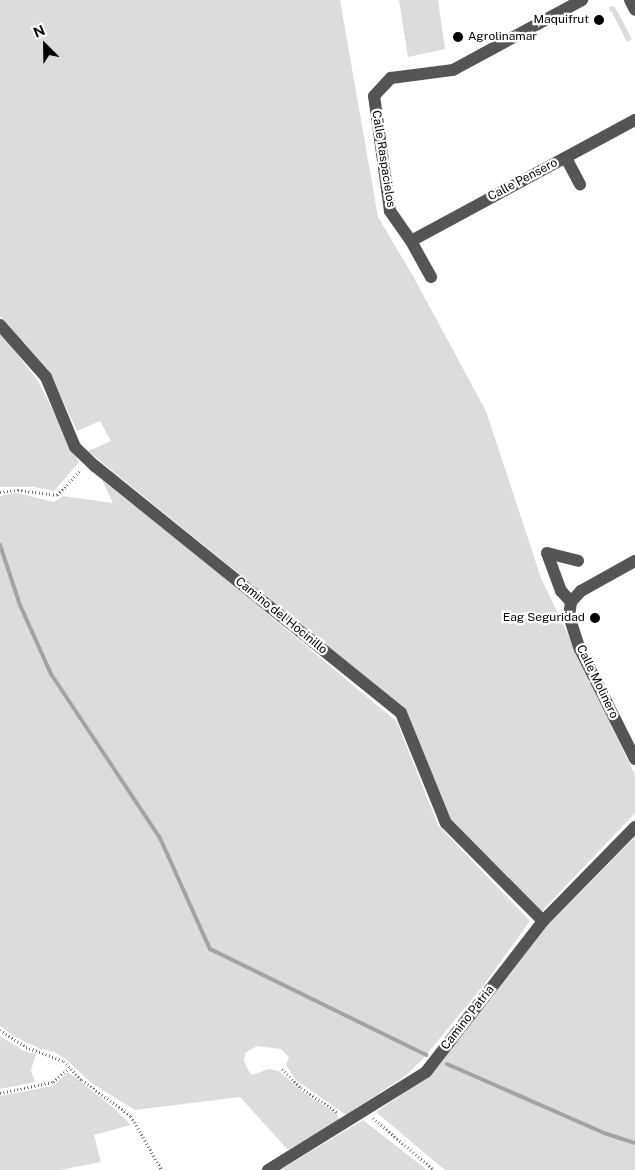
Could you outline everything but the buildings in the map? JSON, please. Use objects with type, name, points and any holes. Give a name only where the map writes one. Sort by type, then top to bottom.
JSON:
[{"type":"street","name":"Calle Raspacielos","points":[[411,241],[390,211],[374,96],[391,78],[453,70],[582,0]]},
{"type":"street","points":[[630,0],[635,10]]},
{"type":"street","name":"Calle Pensero","points":[[411,241],[635,120]]},
{"type":"street","points":[[566,158],[580,184]]},
{"type":"street","points":[[411,241],[431,277]]},
{"type":"street","name":"Camino del Hocinillo","points":[[0,325],[46,376],[75,447],[401,713],[446,823],[543,921]]},
{"type":"street","points":[[578,560],[547,553],[561,591],[570,602],[581,591],[635,561]]},
{"type":"street","name":"Calle Molinero","points":[[570,602],[569,616],[580,649],[635,759]]},
{"type":"street","name":"Camino Patria","points":[[268,1170],[426,1072],[543,921],[635,827]]},
{"type":"path","points":[[0,492],[18,490],[57,495],[89,460]]},
{"type":"path","points":[[0,1030],[26,1047],[64,1061],[82,1080],[131,1116],[162,1170]]},
{"type":"path","points":[[0,1093],[53,1082],[70,1067]]},
{"type":"path","points":[[282,1069],[301,1088],[340,1113],[345,1122]]},
{"type":"path","points":[[365,1110],[434,1170]]},
{"type":"shaded area","points":[[0,0],[340,0],[378,217],[413,276],[486,411],[541,578],[635,775],[635,813],[541,912],[449,820],[406,710],[88,451],[111,441],[100,421],[77,431],[49,371],[0,316]]},
{"type":"shaded area","points":[[399,0],[438,0],[445,49],[408,57]]},
{"type":"shaded area","points":[[610,6],[615,7],[632,39],[627,42],[612,12],[609,11]]},
{"type":"shaded area","points":[[0,332],[38,381],[79,462],[54,491],[34,487],[0,487]]},
{"type":"shaded area","points":[[102,480],[202,559],[397,722],[438,825],[530,921],[483,986],[422,1060],[405,1076],[346,1115],[296,1080],[286,1065],[289,1057],[281,1049],[257,1046],[245,1053],[244,1061],[251,1075],[269,1069],[279,1071],[301,1091],[337,1114],[339,1120],[288,1150],[240,1097],[135,1110],[90,1082],[67,1060],[54,1052],[41,1049],[15,1037],[0,1026],[0,496],[17,493],[54,502],[63,496],[113,503]]},
{"type":"shaded area","points":[[635,837],[635,1170],[445,1170],[376,1112],[429,1076],[548,925]]},
{"type":"shaded area","points":[[0,1036],[24,1051],[36,1054],[31,1070],[35,1082],[0,1089]]},
{"type":"shaded area","points":[[68,1072],[115,1109],[131,1125],[94,1135],[101,1162],[60,1170],[0,1170],[0,1096],[53,1086]]},
{"type":"shaded area","points":[[363,1120],[427,1170],[280,1170]]},
{"type":"waterway","points":[[0,545],[20,605],[51,674],[160,838],[210,949],[426,1055]]},
{"type":"waterway","points":[[447,1064],[604,1133],[635,1143]]},
{"type":"place","name":"Maquifrut","points":[[599,20]]},
{"type":"place","name":"Agrolinamar","points":[[458,37]]},
{"type":"place","name":"Eag Seguridad","points":[[595,618]]}]
